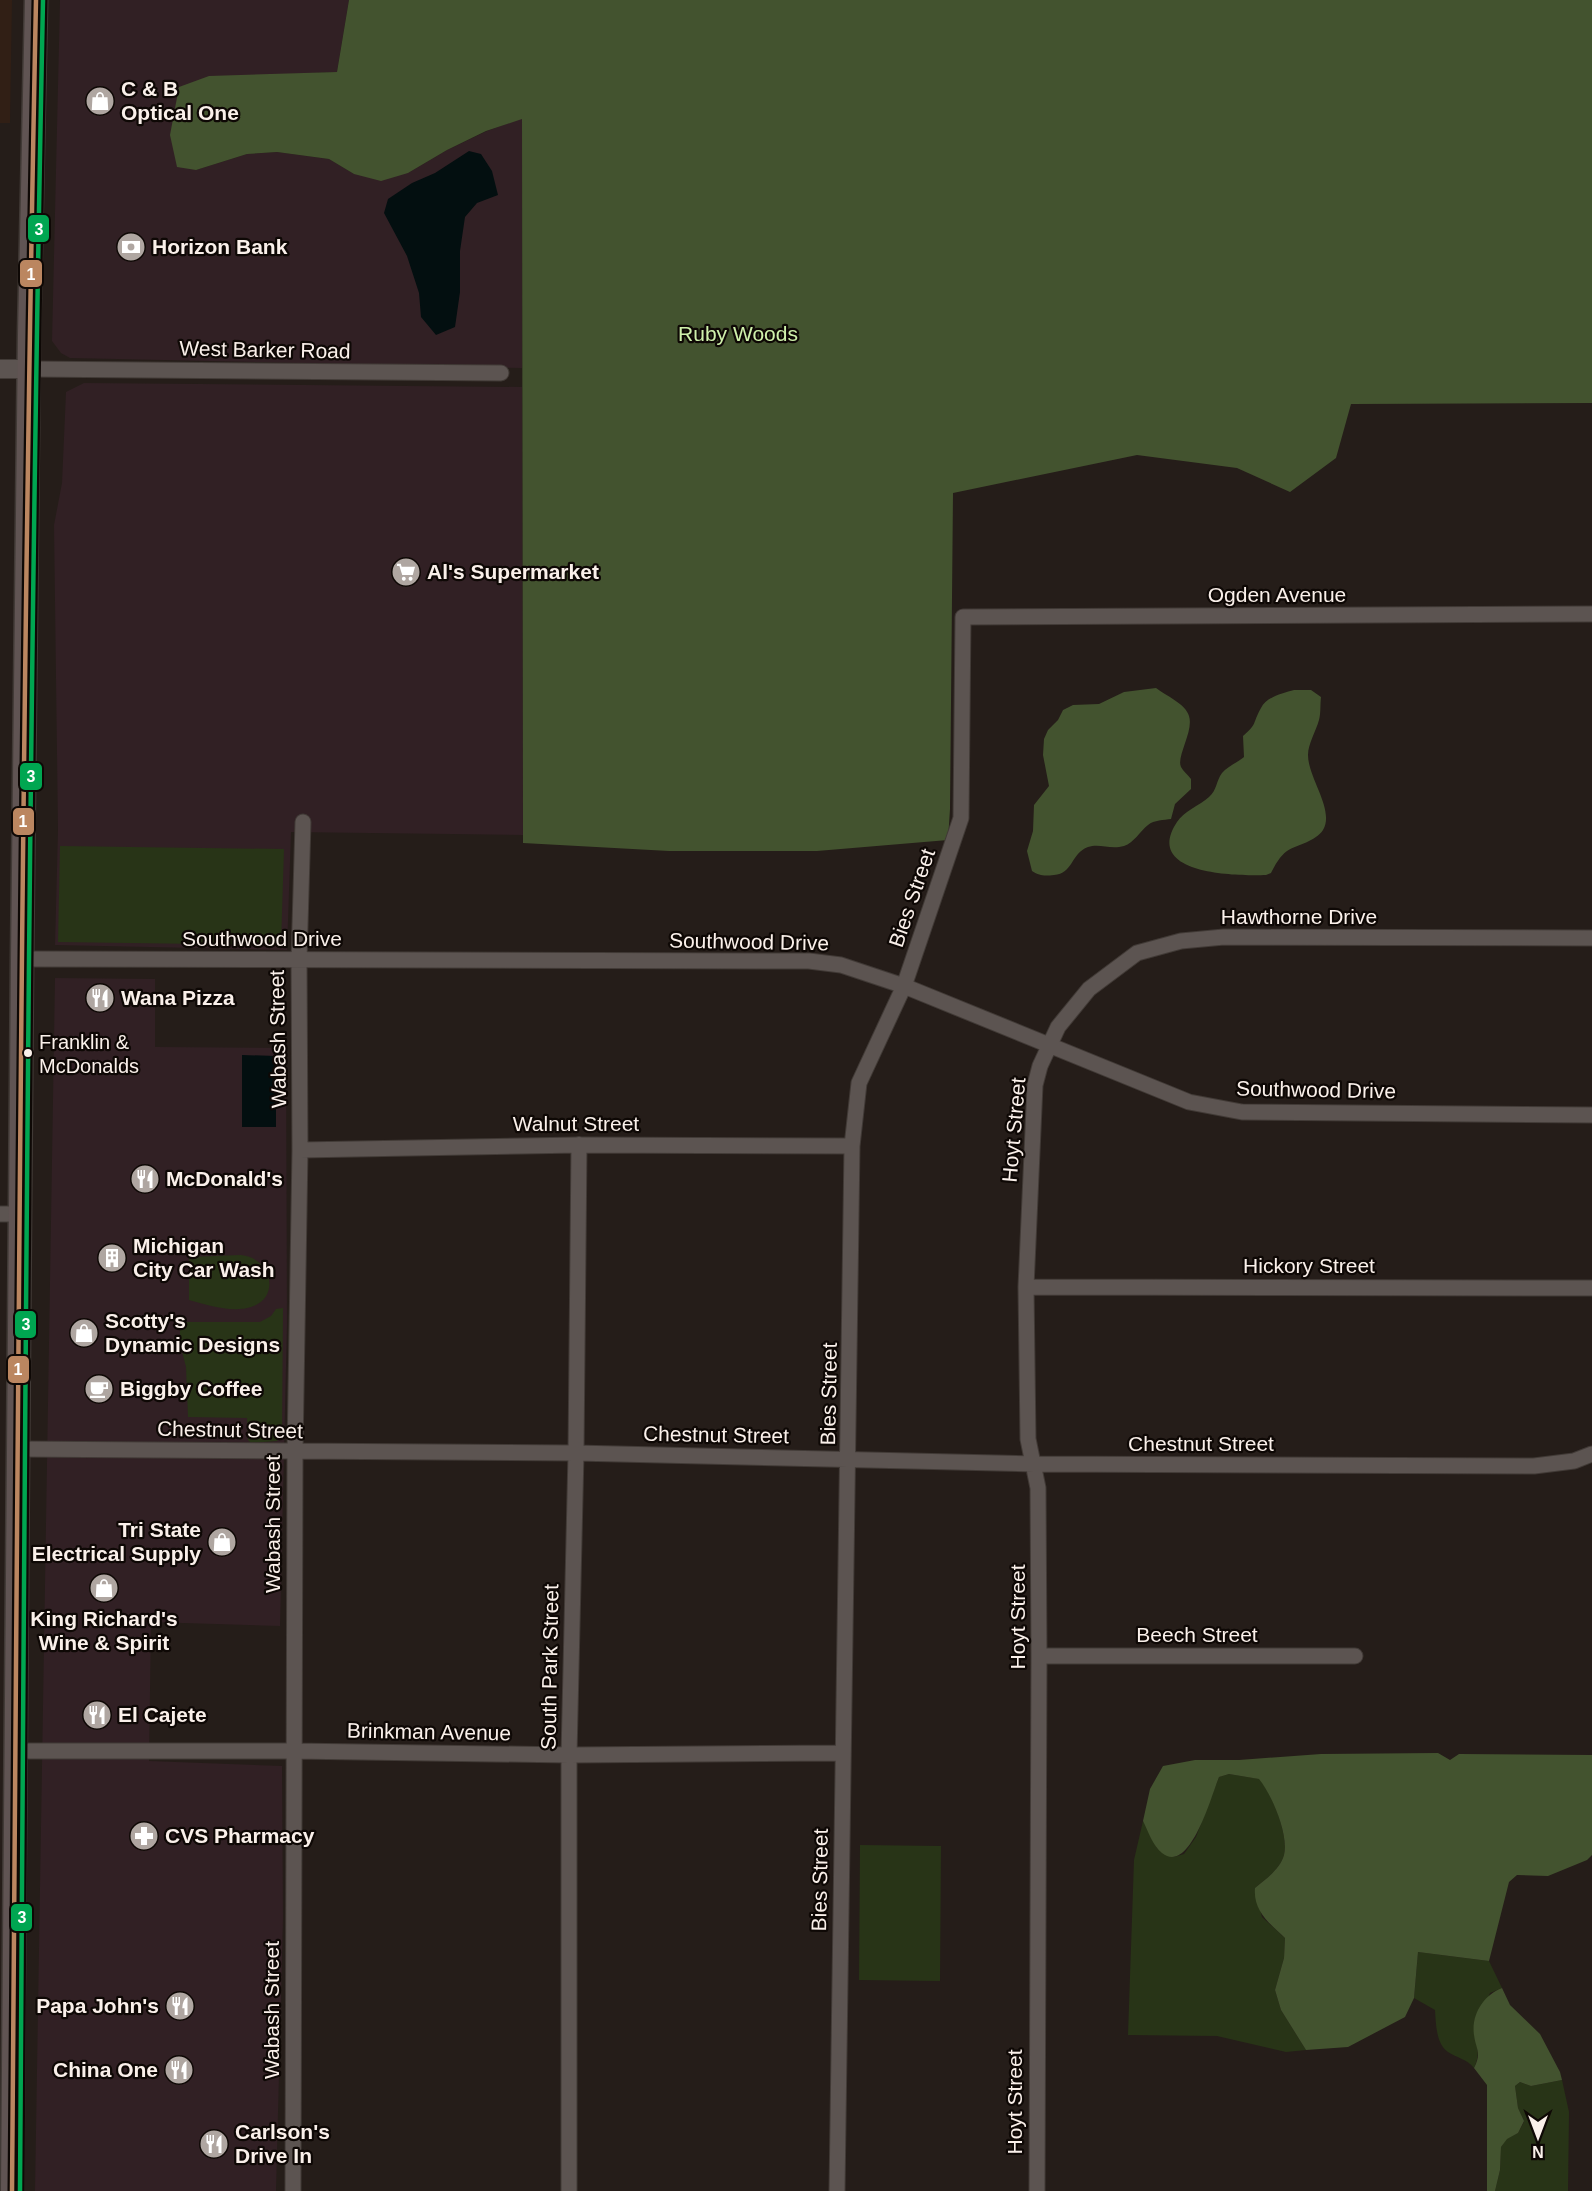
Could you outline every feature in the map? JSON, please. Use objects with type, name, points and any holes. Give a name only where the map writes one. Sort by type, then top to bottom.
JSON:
[{"type":"main road","points":[[12,2191],[18,1449],[10,1214],[22,959],[36,0]]},
{"type":"street","points":[[0,369],[29,369]]},
{"type":"street","name":"West Barker Road","points":[[29,369],[501,373]]},
{"type":"street","name":"Ogden Avenue","points":[[963,617],[1592,614]]},
{"type":"street","name":"Bies Street","points":[[837,2191],[852,1146],[859,1083],[904,986],[961,818],[963,617]]},
{"type":"street","name":"Wabash Street","points":[[293,2191],[295,1452],[300,1150],[299,960],[303,822]]},
{"type":"street","name":"Hawthorne Drive","points":[[1049,1046],[1058,1027],[1089,989],[1137,953],[1181,941],[1224,937],[1592,938]]},
{"type":"street","name":"Southwood Drive","points":[[22,959],[809,962],[841,965],[904,986],[1189,1102],[1242,1112],[1592,1115]]},
{"type":"street","name":"Hoyt Street","points":[[1037,2191],[1040,1656],[1038,1488],[1028,1439],[1026,1287],[1035,1085],[1049,1046]]},
{"type":"street","name":"Walnut Street","points":[[300,1150],[579,1145],[852,1146]]},
{"type":"street","name":"South Park Street","points":[[569,2191],[569,1755],[576,1453],[579,1145]]},
{"type":"street","name":"Hickory Street","points":[[1026,1287],[1592,1288]]},
{"type":"street","name":"Chestnut Street","points":[[18,1449],[576,1453],[1034,1464],[1534,1466],[1574,1461],[1592,1454]]},
{"type":"street","name":"Beech Street","points":[[1040,1656],[1355,1656]]},
{"type":"street","name":"Brinkman Avenue","points":[[15,1750],[569,1755],[842,1753]]},
{"type":"shaded area","points":[[0,0],[12,0],[10,123],[0,123]]},
{"type":"shaded area","points":[[60,0],[349,0],[337,72],[291,74],[196,170],[247,154],[277,152],[329,159],[354,174],[408,173],[447,150],[522,118],[522,368],[70,358],[61,353],[52,341]]},
{"type":"shaded area","points":[[469,151],[481,154],[492,171],[498,195],[477,203],[465,217],[460,251],[460,292],[455,327],[436,335],[421,317],[419,293],[407,256],[384,213],[388,199]]},
{"type":"shaded area","points":[[84,383],[522,387],[523,835],[291,832],[287,950],[55,945],[58,830],[54,525],[62,483],[66,392]]},
{"type":"shaded area","points":[[55,978],[155,979],[155,1047],[286,1048],[287,1323],[280,1626],[151,1622],[149,1761],[282,1766],[283,1918],[276,2191],[35,2191]]},
{"type":"shaded area","points":[[242,1055],[276,1056],[276,1127],[242,1127]]},
{"type":"green space","name":"Ruby Woods","points":[[349,0],[1592,0],[1592,403],[1351,404],[1336,458],[1290,492],[1237,468],[1137,455],[953,493],[948,840],[817,851],[669,851],[523,843],[522,119],[486,131],[408,173],[381,181],[354,174],[329,159],[277,152],[247,154],[196,170],[177,167],[170,135],[179,87],[209,76],[337,72]]},
{"type":"green space","points":[[1156,688],[1184,708],[1190,722],[1180,763],[1191,779],[1191,789],[1175,804],[1171,819],[1150,823],[1124,846],[1088,847],[1082,850],[1069,867],[1060,874],[1042,875],[1032,871],[1027,851],[1033,831],[1034,805],[1049,786],[1043,755],[1044,739],[1048,730],[1058,720],[1063,710],[1073,705],[1099,704],[1124,692]]},
{"type":"green space","points":[[1294,690],[1311,690],[1321,697],[1320,717],[1308,755],[1312,774],[1326,813],[1323,830],[1311,840],[1287,851],[1271,873],[1266,875],[1216,873],[1182,862],[1172,853],[1170,840],[1177,822],[1183,815],[1209,797],[1222,773],[1244,757],[1243,736],[1253,726],[1263,704],[1275,696]]},
{"type":"green space","points":[[60,846],[284,849],[281,945],[58,942]]},
{"type":"green space","points":[[241,1255],[252,1258],[266,1270],[269,1287],[266,1296],[260,1302],[251,1307],[236,1309],[220,1308],[189,1300],[189,1257]]},
{"type":"green space","points":[[283,1308],[282,1433],[277,1441],[251,1443],[248,1440],[247,1418],[188,1417],[186,1367],[180,1344],[180,1322],[260,1322],[271,1316],[276,1309]]},
{"type":"green space","points":[[1438,1753],[1450,1760],[1459,1754],[1592,1755],[1592,1855],[1587,1860],[1548,1876],[1517,1875],[1509,1882],[1489,1961],[1418,1952],[1414,1998],[1405,2017],[1348,2047],[1306,2050],[1281,2010],[1275,1990],[1284,1958],[1285,1938],[1263,1916],[1255,1896],[1255,1888],[1279,1865],[1285,1847],[1282,1826],[1264,1786],[1259,1779],[1229,1774],[1219,1777],[1205,1815],[1190,1844],[1182,1853],[1172,1857],[1159,1850],[1143,1821],[1150,1789],[1163,1766],[1195,1760],[1239,1760],[1321,1754]]},
{"type":"green space","points":[[1229,1774],[1260,1779],[1270,1795],[1282,1826],[1285,1847],[1282,1860],[1272,1873],[1255,1888],[1262,1917],[1285,1938],[1284,1958],[1275,1990],[1281,2010],[1306,2050],[1286,2052],[1217,2036],[1128,2035],[1134,1860],[1143,1821],[1157,1848],[1174,1857],[1184,1854],[1196,1837],[1219,1777]]},
{"type":"green space","points":[[860,1845],[941,1846],[940,1981],[859,1980]]},
{"type":"green space","points":[[1418,1952],[1489,1961],[1502,1988],[1490,1993],[1474,2034],[1478,2051],[1474,2068],[1444,2048],[1437,2033],[1435,2010],[1414,1998]]},
{"type":"green space","points":[[1502,1988],[1510,2005],[1540,2034],[1562,2080],[1531,2086],[1520,2082],[1515,2086],[1518,2108],[1524,2121],[1518,2133],[1507,2139],[1501,2147],[1500,2170],[1495,2191],[1487,2191],[1487,2085],[1474,2068],[1478,2054],[1474,2027],[1477,2013],[1484,2000]]},
{"type":"green space","points":[[1562,2080],[1569,2112],[1568,2191],[1495,2191],[1500,2170],[1501,2147],[1506,2139],[1518,2133],[1524,2122],[1518,2108],[1515,2086],[1520,2082],[1531,2086]]},
{"type":"transit line","name":"1","points":[[12,2191],[23,822],[36,0]]},
{"type":"transit line","name":"3","points":[[20,2191],[30,822],[43,0]]},
{"type":"place","name":"C & B Optical One","points":[[100,101]]},
{"type":"place","name":"Horizon Bank","points":[[131,247]]},
{"type":"place","name":"Al's Supermarket","points":[[406,572]]},
{"type":"place","name":"Wana Pizza","points":[[100,998]]},
{"type":"place","name":"Franklin & McDonalds","points":[[28,1053]]},
{"type":"place","name":"McDonald's","points":[[145,1179]]},
{"type":"place","name":"Michigan City Car Wash","points":[[112,1258]]},
{"type":"place","name":"Scotty's Dynamic Designs","points":[[84,1333]]},
{"type":"place","name":"Biggby Coffee","points":[[99,1389]]},
{"type":"place","name":"Tri State Electrical Supply","points":[[222,1542]]},
{"type":"place","name":"King Richard's Wine & Spirit","points":[[104,1588]]},
{"type":"place","name":"El Cajete","points":[[97,1715]]},
{"type":"place","name":"CVS Pharmacy","points":[[144,1836]]},
{"type":"place","name":"Papa John's","points":[[180,2006]]},
{"type":"place","name":"China One","points":[[179,2070]]},
{"type":"place","name":"Carlson's Drive In","points":[[214,2144]]}]
